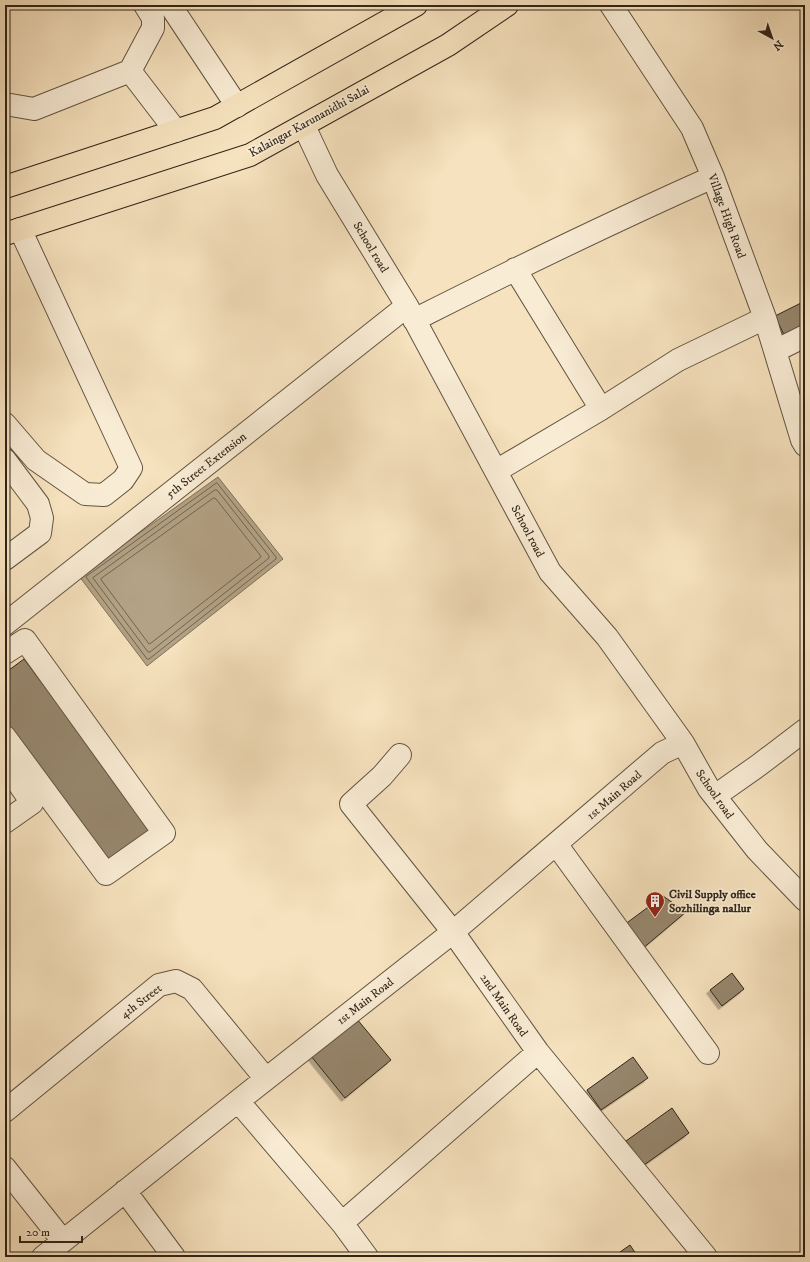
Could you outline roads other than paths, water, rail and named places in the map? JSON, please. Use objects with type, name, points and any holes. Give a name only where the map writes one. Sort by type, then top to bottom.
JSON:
[{"type":"main road","points":[[5,187],[215,118],[416,5]]},
{"type":"main road","name":"Kalaingar Karunanidhi Salai","points":[[12,232],[250,155],[448,45],[507,5]]},
{"type":"street","points":[[5,104],[34,108],[130,71],[154,28],[153,18],[145,5]]},
{"type":"street","points":[[170,5],[237,106]]},
{"type":"street","name":"Village High Road","points":[[611,5],[692,128],[765,318],[802,440],[805,445]]},
{"type":"street","points":[[130,71],[176,131]]},
{"type":"street","name":"School road","points":[[304,126],[327,175],[411,313],[550,572],[607,637],[683,743],[709,789],[757,850],[805,900]]},
{"type":"street","name":"5th Street Extension","points":[[5,624],[411,313],[515,269],[712,177]]},
{"type":"street","points":[[5,424],[36,460],[85,494],[104,495],[123,480],[130,468],[12,232]]},
{"type":"street","points":[[515,269],[601,409]]},
{"type":"street","points":[[496,471],[601,409],[678,360],[765,318]]},
{"type":"street","points":[[775,351],[805,336]]},
{"type":"street","points":[[5,460],[38,504],[42,518],[40,533],[5,559]]},
{"type":"street","points":[[5,653],[25,640],[164,833],[106,874],[5,737]]},
{"type":"street","points":[[715,796],[805,730]]},
{"type":"street","name":"1st Main Road","points":[[43,1257],[453,932],[662,753],[683,743]]},
{"type":"street","name":"2nd Main Road","points":[[400,755],[382,776],[351,804],[453,932],[538,1052],[706,1257]]},
{"type":"street","points":[[5,764],[32,803],[5,822]]},
{"type":"street","points":[[556,844],[708,1053]]},
{"type":"street","name":"4th Street","points":[[5,1110],[159,985],[176,981],[192,989],[266,1079]]},
{"type":"street","points":[[342,1223],[538,1052]]},
{"type":"street","points":[[238,1101],[342,1223],[367,1257]]},
{"type":"street","points":[[5,1168],[63,1241]]},
{"type":"street","points":[[125,1191],[174,1257]]},
{"type":"water","points":[[218,477],[283,559],[147,666],[79,576]]},
{"type":"place","name":"Civil Supply office Sozhilinga nallur","points":[[655,918]]}]
